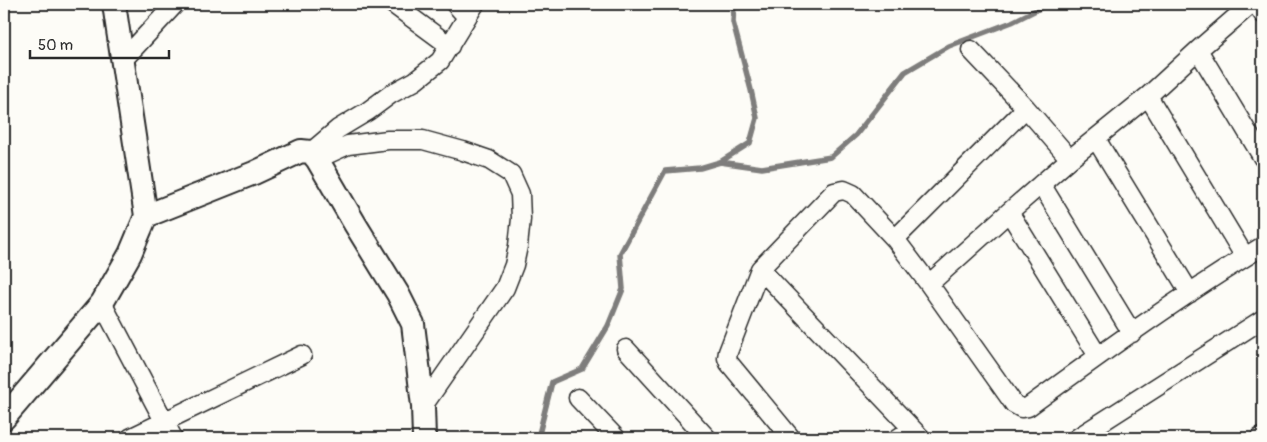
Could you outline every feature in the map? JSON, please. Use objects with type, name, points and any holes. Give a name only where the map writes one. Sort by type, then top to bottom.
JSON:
[{"type":"street","points":[[4,418],[102,304],[130,254],[146,216],[114,4]]},
{"type":"street","points":[[123,60],[175,4]]},
{"type":"street","points":[[393,4],[450,46]]},
{"type":"street","points":[[314,155],[338,129],[415,80],[440,61],[471,10],[455,4]]},
{"type":"street","points":[[930,284],[1041,184],[1148,96],[1251,4]]},
{"type":"street","points":[[1256,4],[1263,14]]},
{"type":"street","points":[[971,50],[1026,108],[1070,159]]},
{"type":"street","points":[[1198,50],[1263,158]]},
{"type":"street","points":[[1148,96],[1245,257]]},
{"type":"street","points":[[895,238],[1026,108]]},
{"type":"street","points":[[1096,139],[1190,293]]},
{"type":"street","points":[[146,216],[263,169],[301,151],[314,155],[348,145],[388,140],[423,140],[463,151],[489,160],[511,174],[520,194],[521,219],[514,265],[505,288],[423,406]]},
{"type":"street","points":[[314,155],[398,294],[413,324],[423,406],[424,438]]},
{"type":"street","points":[[1041,184],[1132,332]]},
{"type":"street","points":[[791,438],[729,363],[727,358],[728,352],[760,269],[834,192],[844,190],[853,194],[895,238],[930,284],[1014,404],[1021,408],[1028,407],[1132,332],[1263,246]]},
{"type":"street","points":[[1009,212],[1098,356]]},
{"type":"street","points":[[760,269],[910,435]]},
{"type":"street","points":[[102,304],[173,438]]},
{"type":"street","points":[[1077,438],[1263,319]]},
{"type":"street","points":[[626,349],[707,438]]},
{"type":"street","points":[[130,438],[302,355]]},
{"type":"street","points":[[578,398],[616,438]]},
{"type":"waterway","points":[[538,438],[552,382],[582,369],[608,326],[623,289],[620,254],[665,171],[700,168],[720,162],[750,143],[757,118],[733,22],[734,4]]},
{"type":"waterway","points":[[720,162],[762,168],[831,157],[856,135],[905,72],[949,46],[1012,22],[1048,4]]}]
